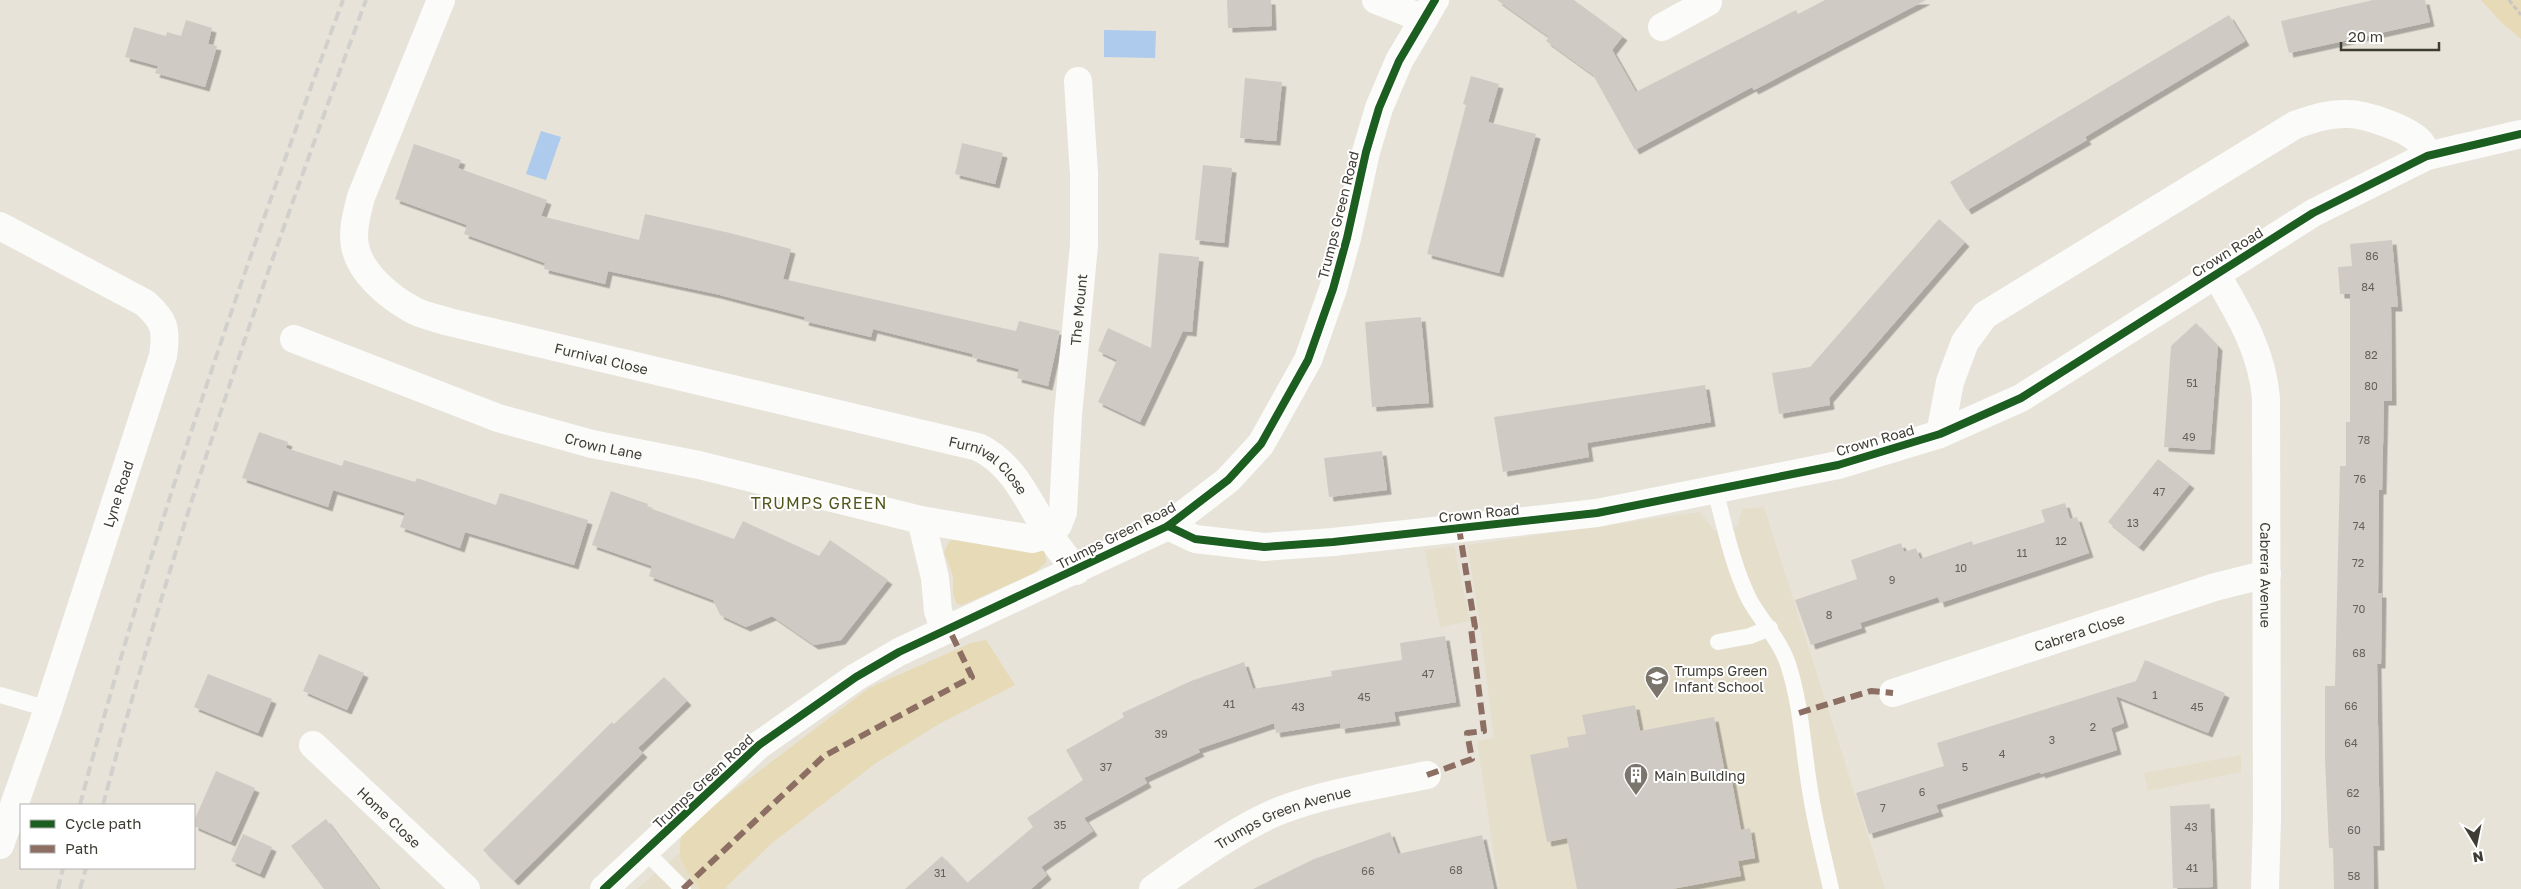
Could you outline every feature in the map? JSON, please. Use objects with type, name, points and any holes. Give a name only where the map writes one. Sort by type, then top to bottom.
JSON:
[{"type":"street","name":"Furnival Close","points":[[442,0],[361,197],[355,222],[355,247],[363,266],[389,294],[414,310],[449,322],[978,447],[1002,461],[1028,497],[1049,534],[1076,570]]},
{"type":"street","points":[[1376,0],[1430,10]]},
{"type":"street","points":[[1662,27],[1709,1]]},
{"type":"street","name":"Trumps Green Road","points":[[604,889],[759,745],[856,677],[899,652],[1168,526],[1228,480],[1261,444],[1308,360],[1333,289],[1347,238],[1366,152],[1380,108],[1399,61],[1430,10]]},
{"type":"street","name":"The Mount","points":[[1049,534],[1058,525],[1063,512],[1068,415],[1084,245],[1084,174],[1078,81]]},
{"type":"street","points":[[1940,434],[1950,382],[1965,342],[1985,316],[2295,125],[2320,116],[2348,114],[2371,117],[2392,125],[2419,141],[2427,156]]},
{"type":"street","name":"Crown Road","points":[[1168,526],[1195,539],[1264,547],[1597,513],[1838,465],[1940,434],[2021,398],[2313,212],[2427,156],[2521,134]]},
{"type":"street","name":"Lyne Road","points":[[0,226],[145,303],[161,318],[166,336],[164,356],[48,709],[0,845]]},
{"type":"street","name":"Cabrera Avenue","points":[[2216,274],[2241,315],[2259,358],[2264,377],[2267,574],[2265,889]]},
{"type":"street","name":"Crown Lane","points":[[294,338],[498,418],[592,444],[699,465],[921,520],[1032,539],[1049,534]]},
{"type":"street","points":[[921,520],[935,578],[938,611],[945,630]]},
{"type":"street","name":"Cabrera Close","points":[[1893,693],[2216,587],[2267,574]]},
{"type":"street","name":"Home Close","points":[[313,745],[466,889]]},
{"type":"street","name":"Trumps Green Avenue","points":[[1152,889],[1258,821],[1280,811],[1351,791],[1427,775]]},
{"type":"lane","points":[[1715,490],[1730,550],[1738,572],[1750,600],[1770,628],[1788,663],[1800,712],[1811,796],[1831,889]]},
{"type":"lane","points":[[1718,642],[1750,636],[1770,628]]},
{"type":"lane","points":[[0,695],[48,709]]},
{"type":"lane","points":[[646,852],[683,889]]},
{"type":"path","points":[[2508,0],[2521,15]]},
{"type":"shaded area","points":[[2481,0],[2521,0],[2521,39],[2502,23]]},
{"type":"shaded area","name":"Trumps Green Infant School","points":[[1764,507],[1885,889],[1499,889],[1477,741],[1494,738],[1479,618],[1467,545],[1700,512],[1714,530],[1738,526],[1742,509]]},
{"type":"shaded area","points":[[954,539],[1040,546],[1045,552],[1046,562],[1035,573],[962,605],[957,604],[953,595],[953,576],[944,552],[949,542]]},
{"type":"shaded area","points":[[1454,546],[1470,621],[1440,627],[1425,550]]},
{"type":"shaded area","points":[[986,640],[1015,685],[939,724],[876,763],[772,843],[724,889],[700,889],[685,867],[680,854],[684,828],[869,688],[971,643]]},
{"type":"shaded area","points":[[2241,755],[2241,772],[2148,791],[2144,773]]},
{"type":"shaded area","points":[[690,844],[729,889],[637,889]]},
{"type":"water","points":[[1104,30],[1156,31],[1155,58],[1104,57]]},
{"type":"water","points":[[541,131],[561,137],[546,180],[526,174]]},
{"type":"building","points":[[1227,0],[1271,0],[1272,26],[1228,28]]},
{"type":"building","points":[[1497,0],[1574,0],[1623,36],[1612,50],[1636,92],[1796,10],[1798,14],[1825,0],[1926,0],[1754,90],[1752,87],[1635,150],[1593,75],[1546,41],[1549,37]]},
{"type":"building","points":[[2373,0],[2425,0],[2430,22],[2289,53],[2281,21]]},
{"type":"building","points":[[2229,15],[2245,41],[2085,137],[2087,140],[1967,210],[1950,182]]},
{"type":"building","points":[[186,20],[212,28],[208,44],[217,46],[205,87],[155,73],[158,66],[125,57],[134,27],[166,36],[167,32],[181,36]]},
{"type":"building","points":[[1471,76],[1499,84],[1488,122],[1536,134],[1499,273],[1427,254],[1466,105],[1463,104]]},
{"type":"building","points":[[1245,78],[1282,82],[1276,141],[1240,138]]},
{"type":"building","points":[[962,143],[1003,153],[995,184],[955,174]]},
{"type":"building","points":[[414,144],[461,160],[458,168],[547,200],[541,216],[639,240],[645,214],[791,249],[783,279],[1016,331],[1019,321],[1060,331],[1048,386],[1017,378],[1019,369],[972,357],[973,354],[873,329],[871,337],[804,321],[805,317],[716,294],[608,271],[605,284],[544,269],[545,263],[464,234],[467,225],[395,199]]},
{"type":"building","points":[[1203,165],[1232,168],[1224,243],[1195,240]]},
{"type":"building","points":[[1939,219],[1965,242],[1829,398],[1830,405],[1779,414],[1772,373],[1810,367]]},
{"type":"building","points":[[2392,240],[2398,307],[2391,307],[2392,401],[2384,401],[2382,490],[2379,490],[2378,593],[2382,593],[2381,664],[2377,664],[2380,846],[2373,846],[2374,889],[2334,889],[2333,848],[2329,848],[2325,761],[2325,686],[2335,686],[2340,466],[2346,466],[2346,422],[2350,422],[2350,294],[2340,294],[2338,267],[2352,266],[2350,244]]},
{"type":"building","points":[[1159,253],[1199,257],[1192,332],[1183,331],[1140,422],[1098,402],[1117,360],[1098,351],[1108,328],[1151,348]]},
{"type":"building","points":[[1421,317],[1429,403],[1372,407],[1365,322]]},
{"type":"building","points":[[2196,323],[2218,346],[2210,450],[2164,447],[2171,346]]},
{"type":"building","points":[[1705,385],[1711,422],[1587,443],[1589,457],[1503,472],[1494,417]]},
{"type":"building","points":[[259,432],[288,442],[286,448],[342,466],[344,460],[415,482],[417,478],[496,505],[500,493],[588,520],[574,565],[465,532],[460,548],[400,527],[405,513],[333,490],[328,507],[242,478]]},
{"type":"building","points":[[1382,451],[1387,490],[1329,497],[1324,458]]},
{"type":"building","points":[[2158,459],[2190,484],[2139,547],[2108,522]]},
{"type":"building","points":[[611,491],[648,504],[647,507],[734,539],[743,521],[819,556],[830,540],[888,580],[841,640],[814,645],[772,616],[746,627],[720,615],[713,600],[649,576],[652,566],[592,545]]},
{"type":"building","points":[[2065,503],[2070,519],[2077,517],[2089,553],[1940,603],[1938,597],[1860,623],[1862,628],[1811,645],[1795,600],[1857,579],[1851,560],[1901,543],[1904,552],[1916,548],[1920,559],[1972,541],[1973,545],[2045,522],[2041,510]]},
{"type":"building","points":[[1445,636],[1456,702],[1394,712],[1396,721],[1341,729],[1340,723],[1276,733],[1274,723],[1198,749],[1200,752],[1144,778],[1147,783],[1084,818],[1093,831],[1041,867],[1047,875],[1031,889],[905,889],[942,856],[967,883],[1033,827],[1027,818],[1083,780],[1066,750],[1124,717],[1122,713],[1191,681],[1244,662],[1253,689],[1332,676],[1331,671],[1402,660],[1400,643]]},
{"type":"building","points":[[319,654],[364,673],[347,710],[303,691]]},
{"type":"building","points":[[2145,660],[2225,693],[2208,733],[2116,696],[2124,723],[2111,728],[2117,750],[1936,805],[1939,812],[1869,834],[1856,793],[1944,766],[1937,743],[2136,681]]},
{"type":"building","points":[[208,674],[272,699],[258,733],[194,707]]},
{"type":"building","points":[[664,677],[687,701],[638,748],[643,753],[514,881],[483,850],[612,722],[614,724]]},
{"type":"building","name":"Main Building","points":[[1635,705],[1640,731],[1714,717],[1725,773],[1730,772],[1741,830],[1750,828],[1755,858],[1738,861],[1741,876],[1672,889],[1577,889],[1567,838],[1547,842],[1530,755],[1569,747],[1567,737],[1586,734],[1582,715]]},
{"type":"building","points":[[216,771],[255,788],[231,842],[195,826],[195,819]]},
{"type":"building","points":[[2210,804],[2213,887],[2173,888],[2170,806]]},
{"type":"building","points":[[326,819],[379,889],[324,889],[291,846]]},
{"type":"building","points":[[1390,832],[1398,854],[1482,835],[1494,889],[1253,889],[1314,859]]},
{"type":"building","points":[[243,834],[272,847],[260,874],[231,861]]},
{"type":"railway","points":[[80,804],[108,703],[169,500],[236,299],[343,0]]},
{"type":"railway","points":[[103,804],[131,703],[192,500],[259,299],[366,0]]},
{"type":"railway","points":[[58,889],[63,869]]},
{"type":"railway","points":[[80,889],[86,869]]},
{"type":"marked path","points":[[1427,775],[1472,759],[1467,733],[1484,731],[1471,628],[1475,627],[1459,528]]},
{"type":"marked path","points":[[683,889],[824,756],[972,677],[949,629]]},
{"type":"marked path","points":[[1799,713],[1871,691],[1893,693]]},
{"type":"cycle path","points":[[604,889],[759,745],[856,677],[899,652],[1168,526],[1228,480],[1261,444],[1308,360],[1333,289],[1347,238],[1366,152],[1379,108],[1399,61],[1435,0]]},
{"type":"cycle path","points":[[1168,526],[1195,539],[1264,547],[1333,542],[1597,513],[1838,465],[1940,434],[2021,398],[2313,213],[2427,156],[2521,134]]},
{"type":"place","name":"Trumps Green Infant School","points":[[1657,699]]},
{"type":"place","name":"Main Building","points":[[1636,796]]},
{"type":"district","name":"TRUMPS GREEN","points":[[819,503]]}]
